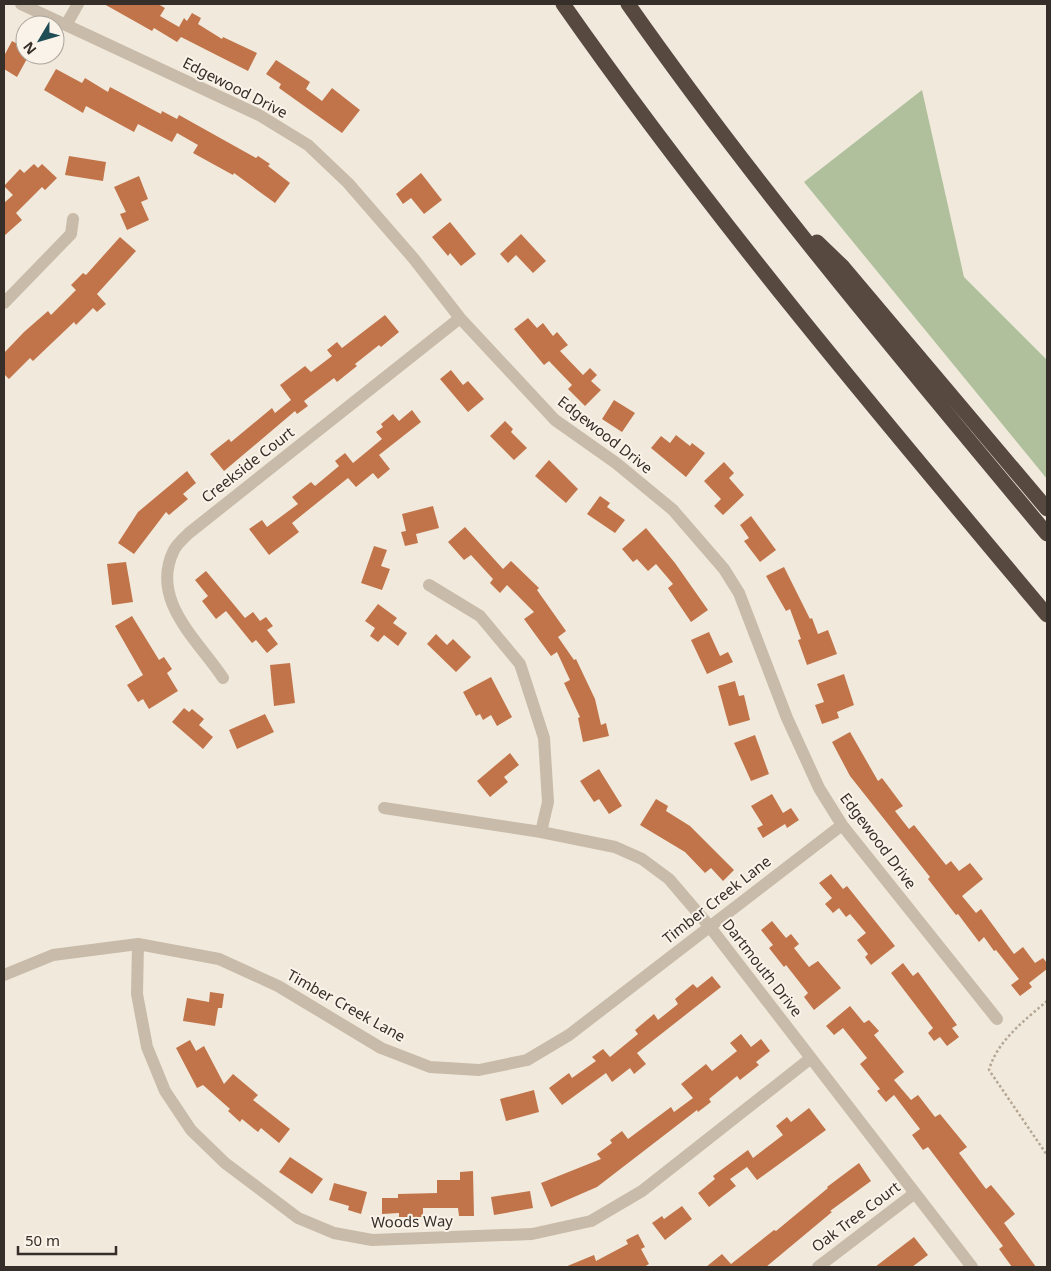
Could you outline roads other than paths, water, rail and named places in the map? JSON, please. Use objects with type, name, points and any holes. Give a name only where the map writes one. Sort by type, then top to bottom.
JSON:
[{"type":"highway","points":[[563,4],[659,136],[809,330],[1047,615]]},
{"type":"highway","points":[[628,4],[776,202],[847,292],[1047,534]]},
{"type":"highway","points":[[776,202],[843,266],[1047,510]]},
{"type":"street","name":"Edgewood Drive","points":[[21,4],[259,116],[308,145],[348,183],[414,259],[460,318],[555,420],[616,463],[674,510],[724,569],[740,593],[787,718],[819,788],[842,825],[997,1019]]},
{"type":"street","points":[[66,25],[78,4]]},
{"type":"street","points":[[4,303],[71,234],[73,219]]},
{"type":"street","name":"Creekside Court","points":[[223,678],[178,616],[167,594],[166,572],[174,549],[189,533],[460,318]]},
{"type":"street","points":[[429,585],[480,616],[520,664],[544,738],[548,802],[541,832]]},
{"type":"street","name":"Dartmouth Drive","points":[[384,808],[541,832],[615,846],[642,859],[669,879],[710,927],[972,1267]]},
{"type":"street","name":"Timber Creek Lane","points":[[4,975],[53,955],[138,944],[219,959],[278,986],[381,1048],[430,1067],[479,1070],[527,1060],[569,1035],[842,825]]},
{"type":"street","name":"Woods Way","points":[[138,944],[137,994],[147,1047],[165,1091],[192,1130],[225,1163],[298,1218],[334,1233],[372,1240],[532,1234],[591,1221],[642,1191],[811,1058]]},
{"type":"street","name":"Oak Tree Court","points":[[818,1267],[914,1193]]}]
